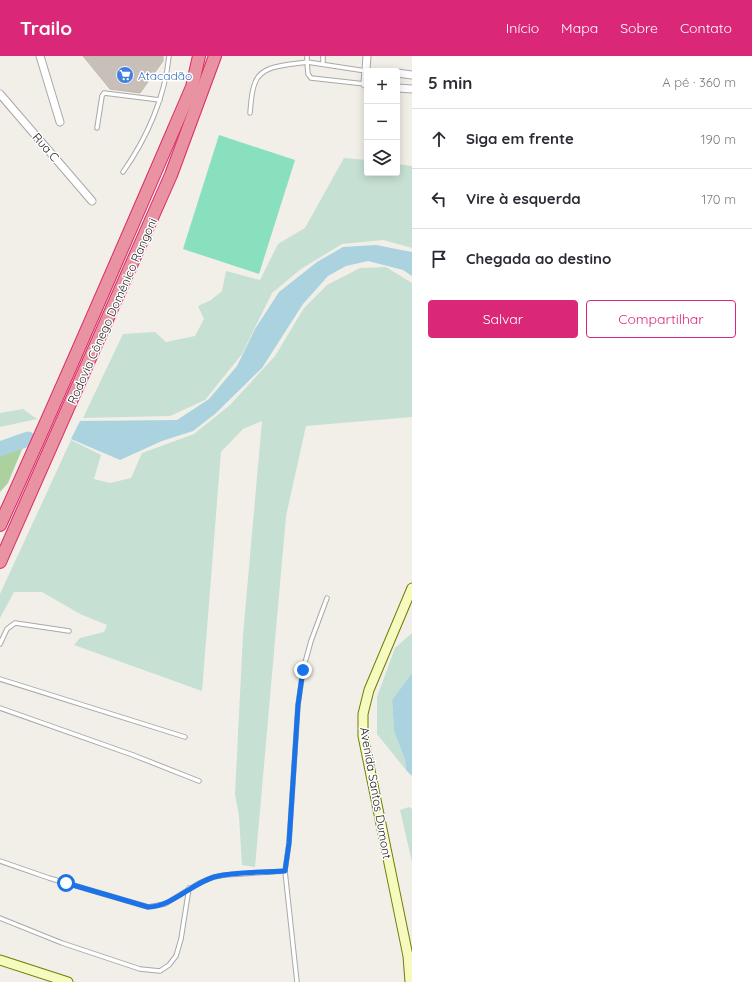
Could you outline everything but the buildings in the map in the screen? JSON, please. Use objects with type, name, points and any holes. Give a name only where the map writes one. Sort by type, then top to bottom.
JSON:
[{"type":"highway","name":"Rodovia Cônego Domênico Rangoni","points":[[0,525],[60,394],[93,314],[192,87],[199,56]]},
{"type":"highway","name":"Rodovia Cônego Domênico Rangoni","points":[[0,562],[22,516],[171,175],[215,56]]},
{"type":"main road","name":"Avenida Santos Dumont","points":[[410,982],[410,957],[363,736],[363,714],[369,690],[412,588]]},
{"type":"main road","points":[[0,960],[68,982]]},
{"type":"street","points":[[40,56],[60,122]]},
{"type":"street","points":[[367,56],[368,68]]},
{"type":"street","points":[[400,73],[412,75]]},
{"type":"street","points":[[400,88],[412,89]]},
{"type":"street","name":"Rua C","points":[[0,94],[92,201]]},
{"type":"lane","points":[[123,172],[144,136],[160,100],[169,56]]},
{"type":"lane","points":[[307,56],[308,74],[311,78],[364,84]]},
{"type":"lane","points":[[323,56],[323,64]]},
{"type":"lane","points":[[250,114],[254,84],[258,76],[264,70],[307,62],[364,70]]},
{"type":"lane","points":[[97,128],[102,96],[104,94],[160,100]]},
{"type":"lane","points":[[297,982],[285,871],[289,843],[300,691],[311,641],[327,598]]},
{"type":"lane","points":[[0,644],[7,629],[15,623],[69,631]]},
{"type":"lane","points":[[0,679],[185,737]]},
{"type":"lane","points":[[0,708],[133,755],[199,781]]},
{"type":"lane","points":[[0,861],[49,878],[148,907],[165,904],[199,883],[225,875],[285,871]]},
{"type":"lane","points":[[0,918],[69,945],[140,969],[160,971],[169,965],[176,956],[181,938],[189,888]]},
{"type":"green space","points":[[219,135],[295,160],[259,274],[183,249]]},
{"type":"green space","points":[[344,158],[364,160],[364,176],[400,176],[400,164],[412,166],[412,248],[383,240],[342,244],[301,269],[272,293],[242,354],[205,400],[170,416],[83,418],[123,334],[155,332],[166,342],[195,336],[204,319],[198,306],[211,300],[222,291],[226,271],[260,280],[278,244],[305,228]]},
{"type":"green space","points":[[386,267],[412,283],[412,417],[306,426],[286,516],[255,867],[242,865],[239,816],[235,794],[243,635],[262,421],[243,429],[221,452],[202,691],[74,645],[80,638],[104,632],[107,625],[80,614],[42,592],[14,592],[0,618],[0,594],[71,440],[101,455],[94,479],[110,483],[131,478],[142,453],[194,434],[230,405],[275,356],[304,308],[327,285],[360,268]]},
{"type":"green space","points":[[23,409],[37,419],[0,427],[0,413]]},
{"type":"green space","points":[[23,447],[8,483],[0,492],[0,454]]},
{"type":"green space","points":[[412,633],[412,673],[392,700],[394,731],[405,760],[406,770],[377,734],[377,697],[395,648]]},
{"type":"green space","points":[[409,807],[412,809],[412,862],[400,810]]},
{"type":"water","points":[[376,245],[412,252],[412,276],[403,270],[368,261],[346,266],[328,276],[303,304],[262,368],[215,414],[193,431],[162,441],[120,460],[71,439],[80,421],[177,420],[209,399],[237,366],[255,329],[279,292],[317,262],[343,247]]},
{"type":"water","points":[[412,673],[412,776],[406,770],[405,760],[394,731],[392,700]]},
{"type":"waterway","points":[[0,449],[28,439]]},
{"type":"place","name":"Atacadão","points":[[125,75]]},
{"type":"route","points":[[66,883],[148,907],[165,904],[189,888],[214,877],[285,871],[289,843],[298,705],[303,670]]}]
